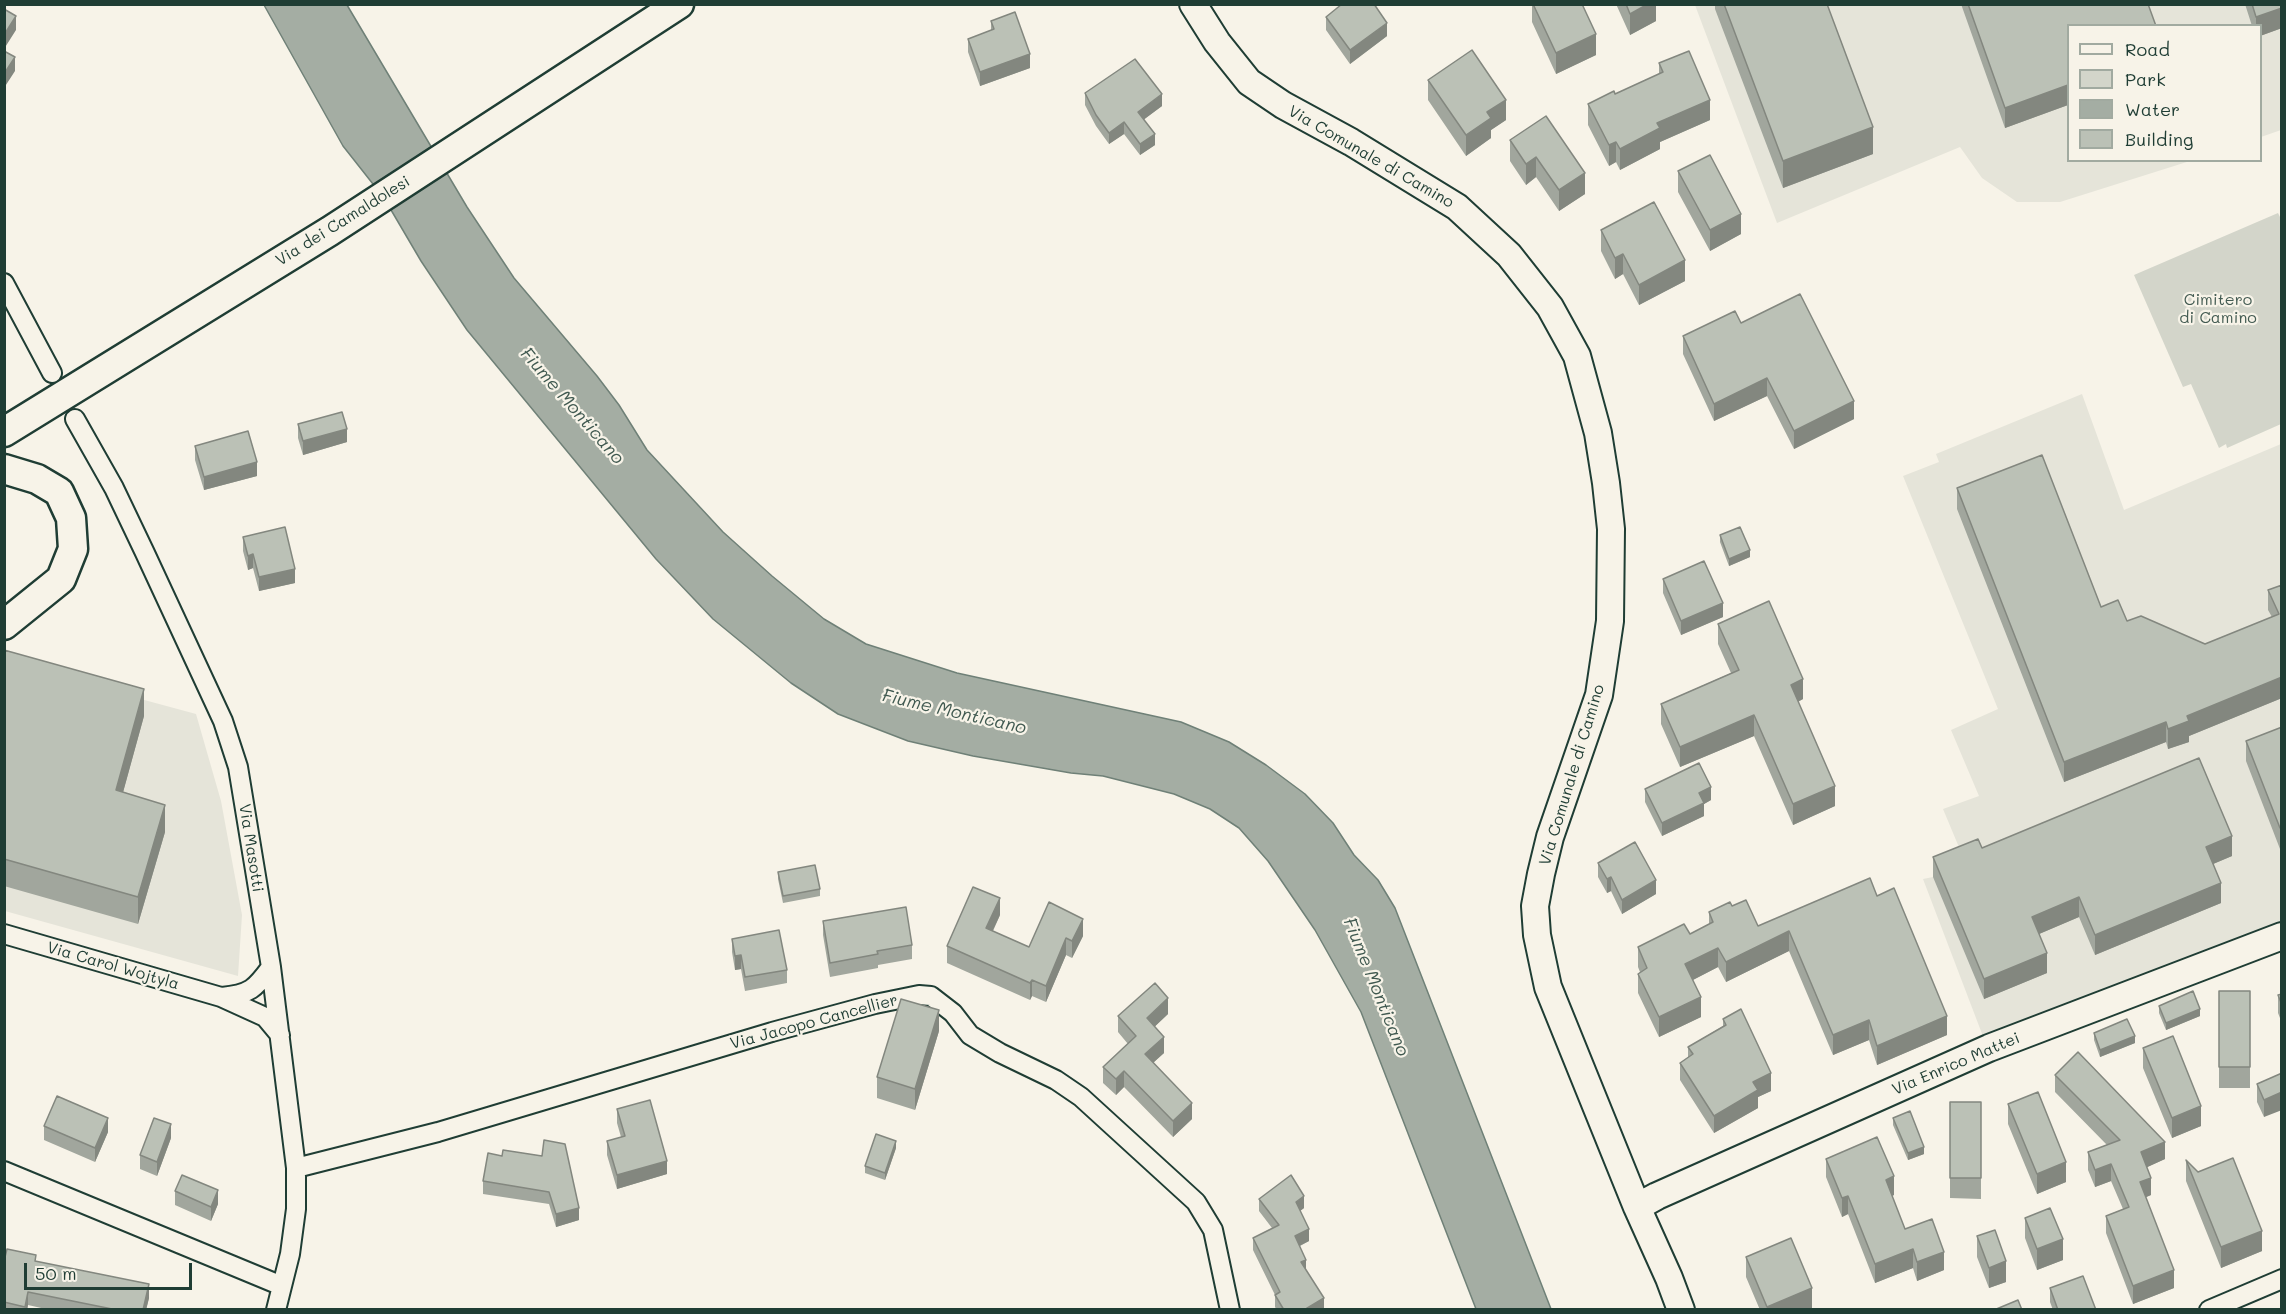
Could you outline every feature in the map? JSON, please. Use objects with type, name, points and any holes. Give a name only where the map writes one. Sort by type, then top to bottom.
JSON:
[{"type":"main road","name":"Via dei Camaldolesi","points":[[4,432],[330,231],[679,4]]},
{"type":"main road","points":[[4,469],[37,479],[59,492],[71,518],[74,549],[61,579],[4,625]]},
{"type":"street","name":"Via Comunale di Camino","points":[[1193,4],[1217,42],[1249,82],[1282,105],[1351,142],[1457,207],[1466,215],[1509,255],[1550,307],[1577,356],[1598,433],[1606,483],[1611,529],[1610,621],[1599,695],[1550,837],[1536,906],[1537,935],[1548,987],[1636,1207],[1669,1278],[1681,1310]]},
{"type":"street","points":[[4,283],[52,373]]},
{"type":"street","name":"Via Masotti","points":[[75,418],[114,488],[223,722],[238,767],[271,967],[296,1168],[296,1209],[290,1254],[276,1310]]},
{"type":"street","name":"Via Carol Wojtyla","points":[[4,934],[221,997],[264,1017],[280,1035]]},
{"type":"street","name":"Via Enrico Mattei","points":[[1636,1207],[1989,1048],[2282,936]]},
{"type":"street","points":[[221,997],[249,992],[257,986],[271,967]]},
{"type":"street","name":"Via Jacopo Cancellier","points":[[296,1168],[438,1132],[772,1032],[864,1007],[919,995],[932,996],[953,1013],[970,1035],[1000,1053],[1056,1080],[1080,1097],[1196,1202],[1213,1230],[1230,1310]]},
{"type":"street","points":[[4,1171],[282,1286]]},
{"type":"street","points":[[2209,1310],[2282,1279]]},
{"type":"shaded area","points":[[1695,5],[2281,5],[2281,130],[2262,137],[2262,24],[2067,24],[2067,162],[2187,162],[2060,202],[2017,202],[1982,178],[1960,147],[1777,223]]},
{"type":"shaded area","points":[[2082,394],[2124,510],[2281,444],[2281,921],[1984,1039],[1923,879],[1966,864],[1943,809],[1979,796],[1951,730],[1998,709],[1903,476],[1939,462],[1936,454]]},
{"type":"shaded area","points":[[4,662],[196,714],[221,801],[242,915],[238,976],[5,911]]},
{"type":"green space","name":"Cimitero di Camino","points":[[2278,213],[2282,221],[2281,424],[2227,448],[2226,444],[2219,448],[2191,384],[2183,387],[2134,275]]},
{"type":"water","name":"Fiume Monticano","points":[[264,5],[347,5],[467,207],[514,278],[597,376],[619,405],[647,450],[723,532],[824,619],[866,644],[957,673],[1181,722],[1229,742],[1266,765],[1305,794],[1333,823],[1354,855],[1378,880],[1395,908],[1551,1309],[1476,1309],[1361,1012],[1315,930],[1268,861],[1239,828],[1210,809],[1174,794],[1103,776],[1071,773],[973,756],[908,741],[838,714],[791,683],[713,619],[656,559],[467,330],[421,261],[384,198],[343,146]]},
{"type":"building","points":[[1342,4],[1374,4],[1387,23],[1350,50],[1326,17]]},
{"type":"building","points":[[1533,4],[1582,4],[1596,34],[1556,53]]},
{"type":"building","points":[[1626,4],[1648,4],[1630,14]]},
{"type":"building","points":[[1724,4],[1827,4],[1873,127],[1783,161]]},
{"type":"building","points":[[1968,4],[2148,4],[2155,24],[2067,24],[2067,85],[2005,108]]},
{"type":"building","points":[[2252,4],[2282,4],[2282,8],[2256,17]]},
{"type":"building","points":[[4,9],[16,16],[4,35]]},
{"type":"building","points":[[1015,12],[1030,54],[980,72],[968,39],[994,29],[991,21]]},
{"type":"building","points":[[1472,50],[1506,100],[1487,112],[1491,118],[1466,135],[1428,80]]},
{"type":"building","points":[[4,51],[15,57],[4,74]]},
{"type":"building","points":[[1689,51],[1710,100],[1657,123],[1660,128],[1620,149],[1616,142],[1609,145],[1588,104],[1663,72],[1659,63]]},
{"type":"building","points":[[1135,59],[1162,94],[1138,112],[1155,134],[1140,144],[1124,122],[1109,133],[1096,115],[1085,93]]},
{"type":"building","points":[[1546,116],[1585,173],[1559,190],[1536,157],[1526,164],[1510,140]]},
{"type":"building","points":[[1710,155],[1741,214],[1710,230],[1678,171]]},
{"type":"building","points":[[1654,202],[1685,260],[1639,285],[1623,254],[1615,258],[1601,230]]},
{"type":"building","points":[[1800,294],[1854,401],[1794,431],[1767,378],[1714,404],[1683,336],[1735,311],[1741,323]]},
{"type":"building","points":[[342,412],[347,429],[303,441],[298,424]]},
{"type":"building","points":[[248,431],[257,462],[204,477],[195,446]]},
{"type":"building","points":[[2042,455],[2101,607],[2118,600],[2127,621],[2141,616],[2205,644],[2279,614],[2268,590],[2282,585],[2282,677],[2187,716],[2189,721],[2168,729],[2166,722],[2064,762],[1957,488]]},
{"type":"building","points":[[285,527],[295,569],[259,577],[253,554],[248,556],[243,537]]},
{"type":"building","points":[[1740,527],[1750,550],[1729,559],[1720,535]]},
{"type":"building","points":[[1704,561],[1723,603],[1681,621],[1663,579]]},
{"type":"building","points":[[1769,601],[1803,679],[1791,685],[1835,786],[1793,804],[1754,715],[1680,747],[1661,704],[1739,670],[1718,624]]},
{"type":"building","points":[[4,650],[144,689],[116,790],[165,805],[138,897],[4,859]]},
{"type":"building","points":[[2282,727],[2282,828],[2280,828],[2246,741]]},
{"type":"building","points":[[2199,758],[2232,836],[2206,847],[2221,883],[2095,935],[2079,897],[2032,917],[2047,953],[1984,979],[1933,857],[1978,839],[1982,848]]},
{"type":"building","points":[[1699,763],[1711,787],[1699,793],[1704,803],[1662,823],[1645,789]]},
{"type":"building","points":[[1635,842],[1656,880],[1622,900],[1611,877],[1607,879],[1598,863]]},
{"type":"building","points":[[815,865],[820,889],[783,896],[778,872]]},
{"type":"building","points":[[1870,878],[1877,896],[1894,888],[1947,1016],[1877,1046],[1869,1020],[1833,1035],[1789,931],[1726,962],[1718,948],[1685,964],[1701,997],[1659,1017],[1638,974],[1647,968],[1638,947],[1684,924],[1690,934],[1713,922],[1709,912],[1730,902],[1732,906],[1746,900],[1758,926]]},
{"type":"building","points":[[973,887],[1000,898],[986,928],[1029,947],[1049,902],[1083,919],[1072,941],[1066,938],[1046,986],[1032,980],[1030,983],[947,946]]},
{"type":"building","points":[[906,907],[912,945],[830,963],[823,921]]},
{"type":"building","points":[[779,930],[787,970],[745,977],[741,955],[735,956],[732,939]]},
{"type":"building","points":[[1155,983],[1168,998],[1147,1018],[1164,1037],[1145,1054],[1192,1103],[1173,1121],[1124,1071],[1116,1079],[1103,1067],[1136,1036],[1118,1016]]},
{"type":"building","points":[[2193,991],[2200,1009],[2166,1023],[2159,1006]]},
{"type":"building","points":[[2219,991],[2250,991],[2250,1067],[2219,1067]]},
{"type":"building","points":[[901,999],[939,1010],[915,1089],[877,1077]]},
{"type":"building","points":[[1741,1009],[1771,1073],[1753,1082],[1758,1090],[1714,1116],[1680,1063],[1693,1054],[1688,1047],[1726,1025],[1723,1019]]},
{"type":"building","points":[[2127,1019],[2135,1036],[2100,1050],[2094,1033]]},
{"type":"building","points":[[2173,1036],[2201,1106],[2172,1118],[2143,1048]]},
{"type":"building","points":[[2078,1052],[2165,1142],[2141,1152],[2151,1178],[2140,1182],[2174,1270],[2133,1286],[2106,1216],[2129,1207],[2111,1164],[2095,1170],[2088,1152],[2120,1140],[2055,1075]]},
{"type":"building","points":[[2282,1073],[2282,1092],[2264,1100],[2257,1084]]},
{"type":"building","points":[[2038,1092],[2066,1162],[2037,1174],[2008,1104]]},
{"type":"building","points":[[57,1096],[108,1118],[95,1148],[44,1126]]},
{"type":"building","points":[[650,1100],[667,1161],[617,1175],[607,1141],[625,1136],[617,1109]]},
{"type":"building","points":[[1950,1102],[1981,1102],[1981,1178],[1950,1178]]},
{"type":"building","points":[[1910,1111],[1924,1147],[1908,1153],[1893,1118]]},
{"type":"building","points":[[154,1118],[171,1124],[157,1162],[140,1155]]},
{"type":"building","points":[[876,1134],[896,1141],[885,1173],[865,1166]]},
{"type":"building","points":[[1877,1137],[1894,1176],[1886,1180],[1905,1229],[1932,1219],[1944,1252],[1917,1262],[1913,1249],[1875,1264],[1848,1196],[1842,1198],[1826,1159]]},
{"type":"building","points":[[544,1140],[565,1144],[579,1208],[556,1214],[549,1192],[483,1181],[488,1153],[502,1156],[503,1150],[542,1156]]},
{"type":"building","points":[[2233,1158],[2262,1231],[2221,1247],[2186,1160],[2198,1172]]},
{"type":"building","points":[[182,1175],[218,1190],[211,1207],[175,1191]]},
{"type":"building","points":[[1291,1175],[1304,1196],[1296,1202],[1309,1229],[1295,1236],[1306,1260],[1301,1262],[1324,1298],[1304,1310],[1284,1310],[1275,1295],[1280,1292],[1253,1238],[1279,1225],[1259,1199]]},
{"type":"building","points":[[2050,1208],[2063,1239],[2037,1249],[2025,1218]]},
{"type":"building","points":[[1995,1230],[2006,1261],[1989,1268],[1977,1236]]},
{"type":"building","points":[[1791,1238],[1812,1288],[1767,1307],[1746,1257]]},
{"type":"building","points":[[7,1249],[36,1255],[35,1261],[149,1284],[143,1310],[117,1310],[28,1292],[25,1307],[4,1302],[4,1261]]},
{"type":"building","points":[[2083,1276],[2096,1310],[2058,1310],[2050,1288]]},
{"type":"building","points":[[2018,1300],[2022,1310],[1994,1310]]}]
